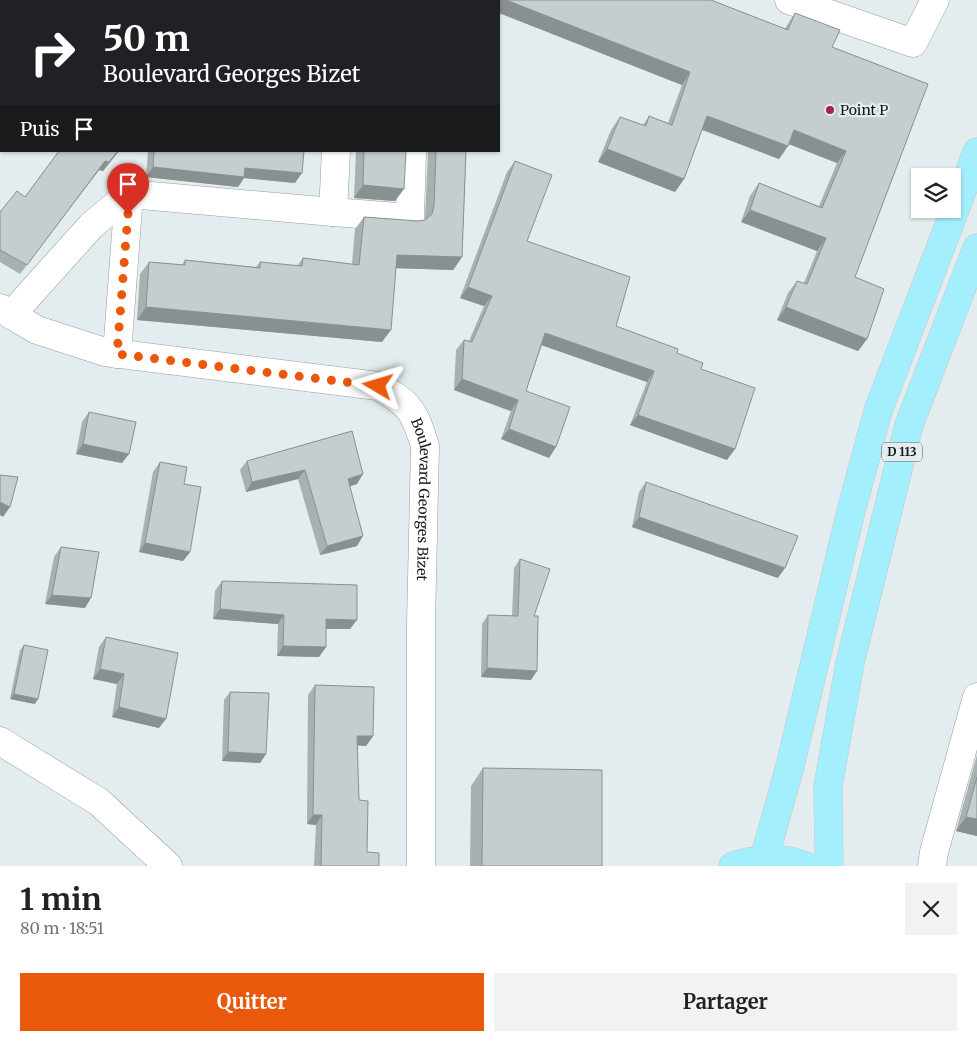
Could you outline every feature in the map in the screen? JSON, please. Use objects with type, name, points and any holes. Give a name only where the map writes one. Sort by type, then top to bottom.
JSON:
[{"type":"main road","name":"D 113","points":[[764,859],[789,770],[851,511],[878,410],[977,152]]},
{"type":"main road","name":"D 113","points":[[828,866],[828,786],[853,654],[908,425],[977,248]]},
{"type":"main road","points":[[733,866],[764,859],[798,863],[806,866]]},
{"type":"street","points":[[789,0],[914,43],[935,0]]},
{"type":"street","points":[[333,212],[336,152]]},
{"type":"street","points":[[117,354],[129,194],[410,218],[412,152]]},
{"type":"street","name":"Boulevard Georges Bizet","points":[[129,194],[91,226],[5,311],[37,330],[105,352],[378,386],[403,400],[418,421],[425,446],[420,623],[421,866]]},
{"type":"street","points":[[932,866],[934,852],[977,697]]},
{"type":"street","points":[[0,741],[99,802],[168,866]]},
{"type":"building","points":[[506,0],[711,0],[788,30],[795,13],[840,30],[832,47],[928,84],[855,277],[884,289],[867,339],[786,307],[797,281],[807,284],[826,238],[750,210],[759,183],[822,208],[846,151],[794,130],[788,146],[707,116],[684,179],[607,149],[620,117],[646,126],[649,116],[672,125],[690,72]]},
{"type":"building","points":[[58,152],[117,152],[109,162],[105,161],[27,265],[0,250],[0,212],[17,191],[25,197]]},
{"type":"building","points":[[154,152],[304,152],[302,173],[245,168],[244,177],[153,167]]},
{"type":"building","points":[[364,152],[406,152],[404,189],[363,185]]},
{"type":"building","points":[[436,152],[466,152],[462,257],[397,255],[391,330],[146,307],[149,262],[185,265],[185,260],[260,268],[260,262],[302,266],[303,258],[359,265],[364,217],[425,220],[432,214]]},
{"type":"building","points":[[515,161],[552,175],[527,241],[630,277],[616,326],[678,349],[677,353],[703,363],[701,369],[755,388],[735,449],[638,415],[654,371],[545,333],[526,391],[570,407],[556,447],[509,429],[518,400],[462,379],[464,340],[472,342],[492,296],[468,287]]},
{"type":"building","points":[[89,412],[136,422],[129,454],[83,444]]},
{"type":"building","points":[[352,431],[363,474],[348,479],[363,536],[327,546],[305,470],[252,482],[247,461]]},
{"type":"building","points":[[160,462],[187,467],[184,484],[201,487],[190,552],[145,543]]},
{"type":"building","points":[[0,475],[18,477],[10,507],[0,502]]},
{"type":"building","points":[[646,482],[798,536],[785,568],[639,517]]},
{"type":"building","points":[[61,547],[99,552],[91,598],[52,595]]},
{"type":"building","points":[[520,559],[550,569],[534,616],[538,616],[537,671],[487,668],[488,615],[518,616]]},
{"type":"building","points":[[222,581],[357,585],[357,620],[326,619],[326,647],[283,646],[284,615],[220,609]]},
{"type":"building","points":[[106,637],[178,653],[166,719],[119,707],[124,674],[100,669]]},
{"type":"building","points":[[24,645],[48,650],[38,699],[14,694]]},
{"type":"building","points":[[315,685],[374,687],[373,736],[357,736],[359,800],[368,801],[367,852],[379,853],[379,866],[321,866],[322,815],[313,815]]},
{"type":"building","points":[[230,692],[269,693],[266,754],[228,752]]},
{"type":"building","points":[[483,768],[602,770],[602,866],[482,866]]},
{"type":"building","points":[[977,777],[977,819],[966,817]]},
{"type":"place","name":"Point P","points":[[830,110]]},
{"type":"route","points":[[128,214],[117,354],[378,386]]}]
